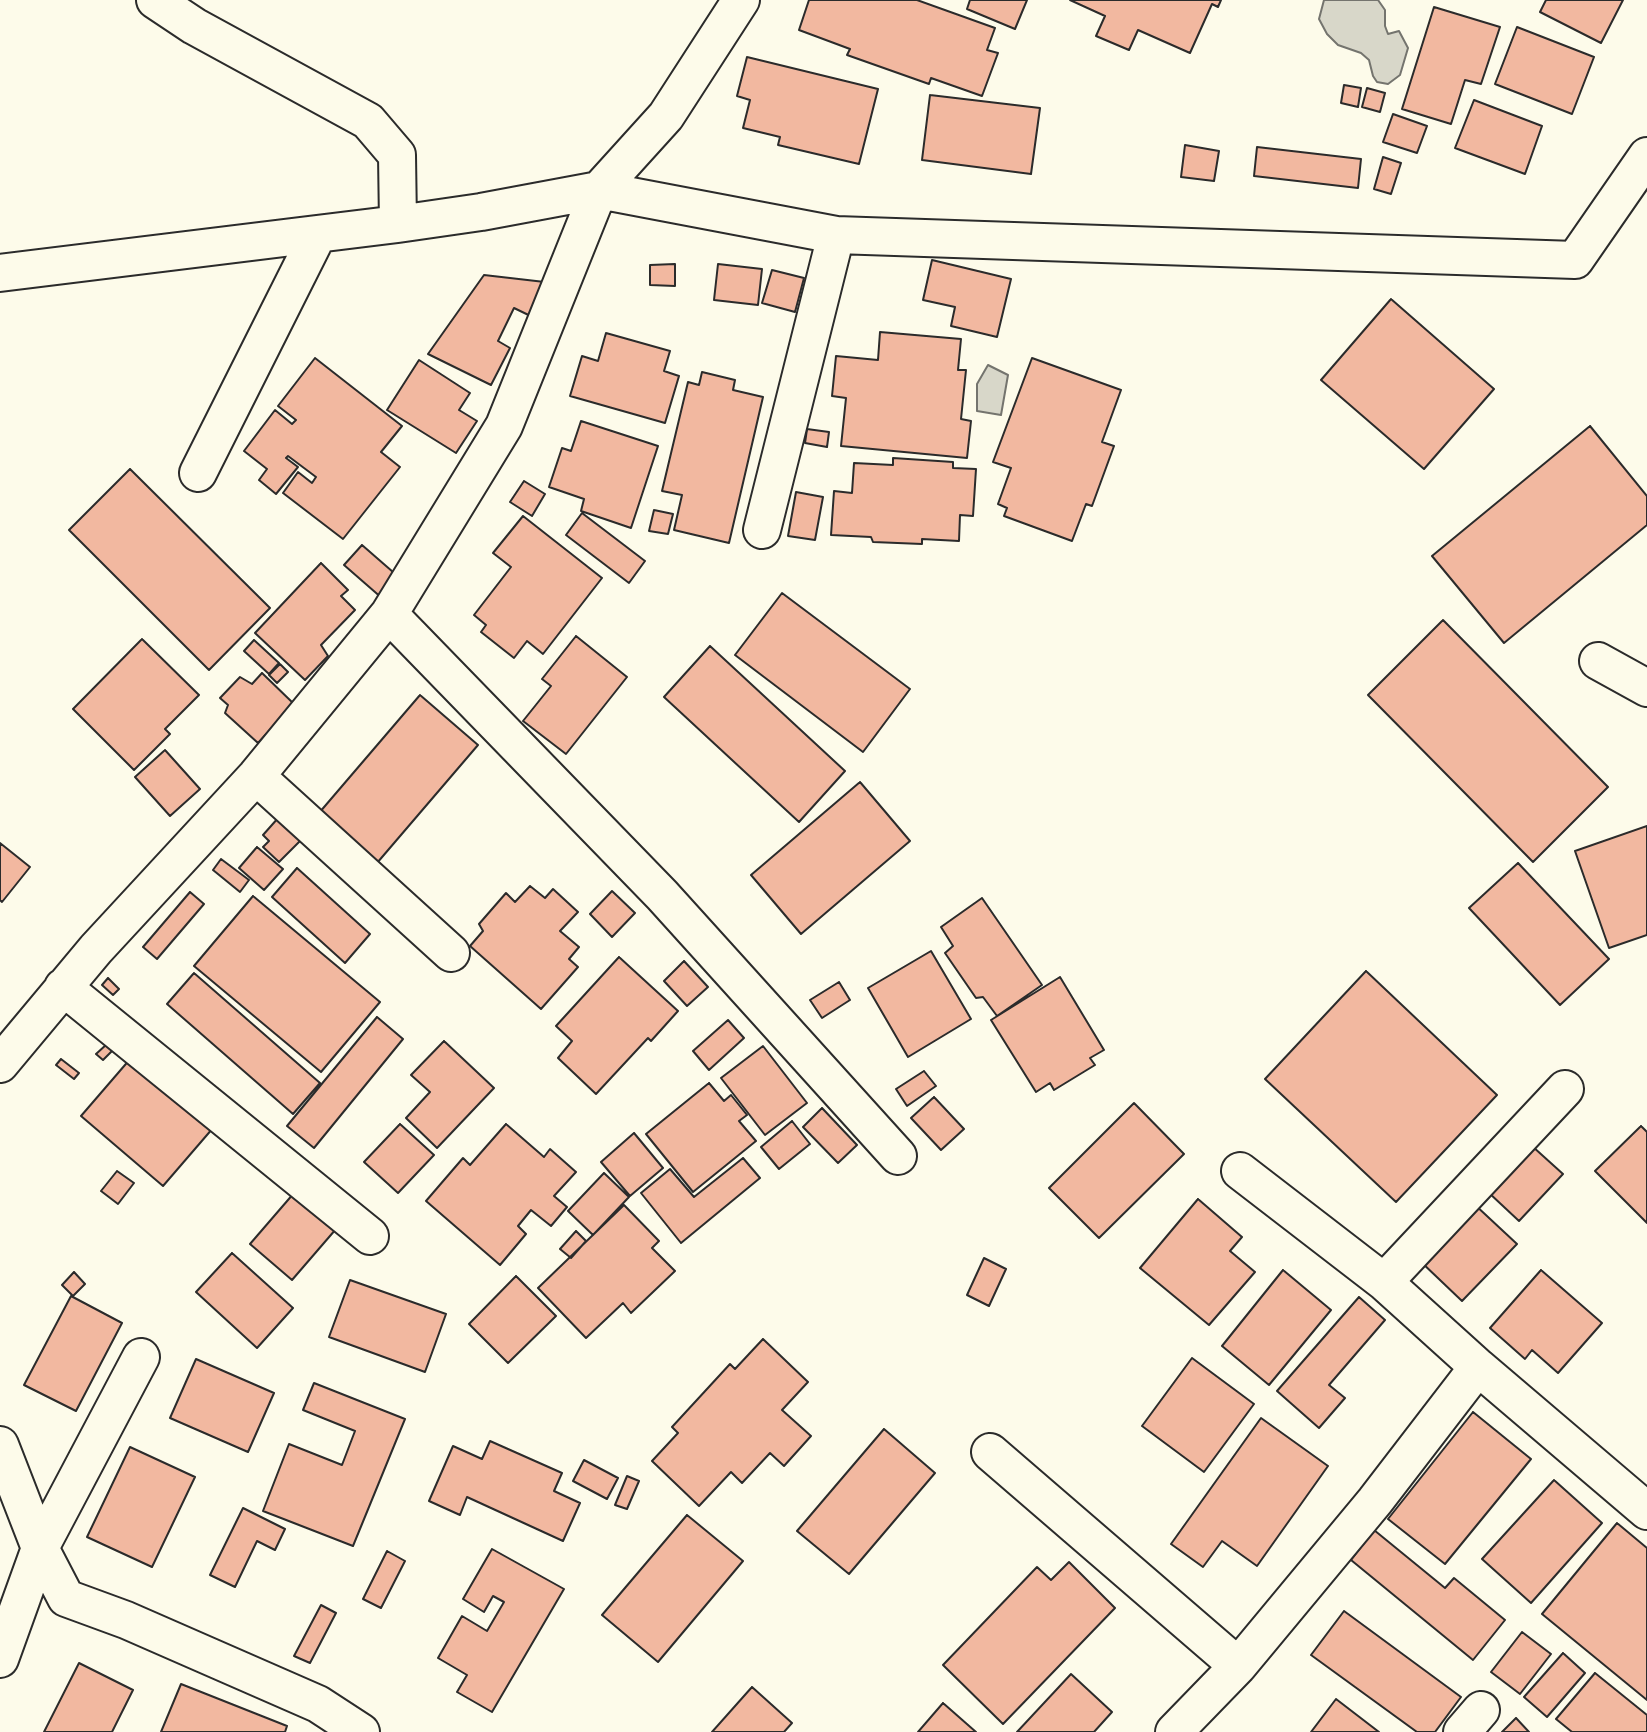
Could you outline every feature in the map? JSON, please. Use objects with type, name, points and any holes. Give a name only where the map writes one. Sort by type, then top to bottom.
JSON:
[{"type":"street","points":[[155,0],[194,26],[368,121],[397,155],[398,224]]},
{"type":"street","points":[[0,1064],[63,987],[256,776],[389,614],[504,426],[599,190],[666,116],[741,0]]},
{"type":"street","points":[[0,273],[398,224],[599,190],[836,235],[1575,260],[1647,156]]},
{"type":"street","points":[[198,473],[318,234]]},
{"type":"street","points":[[762,530],[836,235]]},
{"type":"street","points":[[389,614],[662,895],[898,1156]]},
{"type":"street","points":[[1598,661],[1647,688]]},
{"type":"street","points":[[256,776],[451,953]]},
{"type":"street","points":[[63,987],[370,1236]]},
{"type":"street","points":[[1384,1282],[1565,1089]]},
{"type":"street","points":[[1240,1171],[1384,1282],[1647,1511]]},
{"type":"street","points":[[0,1659],[40,1548],[141,1357]]},
{"type":"street","points":[[1174,1732],[1238,1666],[1375,1501],[1478,1367]]},
{"type":"street","points":[[0,1445],[40,1548],[66,1598],[126,1620],[318,1704],[361,1732]]},
{"type":"street","points":[[990,1452],[1238,1666]]},
{"type":"shaded area","points":[[1324,0],[1378,0],[1385,10],[1388,34],[1399,31],[1408,48],[1400,75],[1388,84],[1377,82],[1369,60],[1361,53],[1338,45],[1319,19]]},
{"type":"shaded area","points":[[988,365],[1008,375],[1001,415],[977,411],[977,384]]},
{"type":"building","points":[[809,0],[917,0],[995,28],[987,50],[998,53],[982,96],[931,78],[929,84],[847,55],[850,49],[799,30]]},
{"type":"building","points":[[970,0],[1027,0],[1015,29],[967,9]]},
{"type":"building","points":[[1070,0],[1221,0],[1218,7],[1212,4],[1190,53],[1138,30],[1129,50],[1096,36],[1105,16]]},
{"type":"building","points":[[1546,0],[1623,0],[1601,43],[1540,12]]},
{"type":"building","points":[[1434,7],[1500,27],[1481,84],[1465,80],[1451,124],[1402,109]]},
{"type":"building","points":[[1517,27],[1594,57],[1572,114],[1495,84]]},
{"type":"building","points":[[747,57],[878,89],[859,164],[778,145],[780,137],[743,128],[750,100],[737,96]]},
{"type":"building","points":[[1344,85],[1361,88],[1358,107],[1341,103]]},
{"type":"building","points":[[1367,88],[1385,93],[1380,112],[1362,107]]},
{"type":"building","points":[[930,95],[1040,108],[1031,174],[922,160]]},
{"type":"building","points":[[1474,100],[1542,126],[1525,174],[1455,148]]},
{"type":"building","points":[[1393,114],[1427,126],[1417,153],[1383,142]]},
{"type":"building","points":[[1185,145],[1219,151],[1214,181],[1181,177]]},
{"type":"building","points":[[1257,147],[1361,159],[1358,188],[1254,176]]},
{"type":"building","points":[[1383,157],[1401,163],[1391,194],[1374,189]]},
{"type":"building","points":[[932,260],[1011,279],[997,337],[951,326],[955,307],[923,300]]},
{"type":"building","points":[[675,264],[675,286],[650,285],[650,265]]},
{"type":"building","points":[[718,264],[762,269],[758,305],[714,300]]},
{"type":"building","points":[[772,270],[804,278],[795,312],[762,303]]},
{"type":"building","points":[[484,275],[562,284],[543,322],[514,308],[498,341],[510,348],[491,385],[428,354]]},
{"type":"building","points":[[1391,299],[1494,389],[1424,469],[1321,380]]},
{"type":"building","points":[[880,332],[961,339],[958,370],[966,370],[961,419],[971,421],[967,458],[841,446],[846,398],[832,396],[836,356],[878,360]]},
{"type":"building","points":[[606,333],[670,351],[664,371],[679,376],[665,423],[570,396],[582,356],[598,361]]},
{"type":"building","points":[[315,358],[402,426],[381,452],[400,467],[343,539],[283,493],[298,472],[312,483],[316,477],[288,456],[286,458],[298,467],[276,494],[259,480],[267,469],[244,451],[275,410],[292,424],[296,420],[278,406]]},
{"type":"building","points":[[1032,358],[1121,390],[1102,442],[1114,446],[1092,506],[1086,504],[1072,541],[1004,516],[1007,508],[998,504],[1011,468],[993,462]]},
{"type":"building","points":[[419,360],[470,393],[459,410],[477,421],[456,453],[387,410]]},
{"type":"building","points":[[702,372],[735,380],[733,390],[763,397],[729,543],[674,530],[682,495],[662,491],[688,382],[699,385]]},
{"type":"building","points":[[581,421],[658,446],[631,528],[581,511],[584,499],[549,487],[562,448],[571,451]]},
{"type":"building","points":[[1590,426],[1647,496],[1647,525],[1504,643],[1432,556]]},
{"type":"building","points":[[807,429],[829,432],[827,447],[805,443]]},
{"type":"building","points":[[893,458],[953,462],[953,468],[976,469],[973,516],[960,515],[959,541],[922,539],[922,544],[873,542],[871,537],[831,535],[834,491],[852,493],[854,463],[893,465]]},
{"type":"building","points":[[130,469],[270,608],[209,670],[69,530]]},
{"type":"building","points":[[524,481],[545,494],[532,516],[510,502]]},
{"type":"building","points":[[796,492],[823,497],[815,540],[788,536]]},
{"type":"building","points":[[654,510],[673,514],[668,534],[649,531]]},
{"type":"building","points":[[582,513],[645,561],[629,583],[566,535]]},
{"type":"building","points":[[523,516],[602,578],[543,654],[527,641],[514,658],[481,632],[486,625],[474,615],[511,567],[493,553]]},
{"type":"building","points":[[362,545],[401,579],[383,599],[344,565]]},
{"type":"building","points":[[321,563],[348,590],[341,596],[355,610],[321,645],[328,656],[305,680],[255,633]]},
{"type":"building","points":[[782,593],[910,689],[863,752],[735,655]]},
{"type":"building","points":[[1443,620],[1608,787],[1533,862],[1368,695]]},
{"type":"building","points":[[576,636],[627,677],[566,754],[523,721],[551,686],[542,679]]},
{"type":"building","points":[[142,639],[199,695],[165,729],[170,734],[134,770],[73,709]]},
{"type":"building","points":[[254,640],[279,663],[269,674],[244,651]]},
{"type":"building","points":[[710,646],[845,771],[799,822],[664,697]]},
{"type":"building","points":[[280,664],[288,672],[277,683],[269,675]]},
{"type":"building","points":[[262,673],[294,704],[258,743],[225,713],[228,705],[220,698],[240,677],[252,684]]},
{"type":"building","points":[[420,695],[478,745],[377,863],[319,813]]},
{"type":"building","points":[[165,750],[200,789],[170,816],[135,777]]},
{"type":"building","points":[[860,782],[910,841],[801,934],[751,875]]},
{"type":"building","points":[[279,817],[302,839],[279,862],[263,847],[269,841],[263,835]]},
{"type":"building","points":[[1647,826],[1647,935],[1609,948],[1575,851]]},
{"type":"building","points":[[0,843],[30,867],[2,902],[0,900]]},
{"type":"building","points":[[257,847],[283,869],[264,890],[239,868]]},
{"type":"building","points":[[221,859],[249,880],[240,892],[213,870]]},
{"type":"building","points":[[1518,863],[1609,959],[1560,1005],[1469,908]]},
{"type":"building","points":[[297,868],[370,934],[345,963],[272,897]]},
{"type":"building","points":[[530,886],[545,898],[553,889],[578,912],[560,931],[579,947],[569,959],[578,967],[541,1009],[470,946],[483,931],[479,924],[506,893],[515,902]]},
{"type":"building","points":[[612,891],[635,913],[612,937],[590,914]]},
{"type":"building","points":[[190,892],[204,904],[157,959],[143,947]]},
{"type":"building","points":[[253,896],[380,1002],[321,1072],[194,966]]},
{"type":"building","points":[[982,898],[1042,985],[997,1016],[983,997],[976,998],[945,953],[953,946],[941,927]]},
{"type":"building","points":[[931,951],[971,1019],[908,1057],[868,988]]},
{"type":"building","points":[[619,957],[678,1011],[596,1094],[558,1058],[572,1041],[556,1026]]},
{"type":"building","points":[[684,961],[708,987],[687,1006],[664,981]]},
{"type":"building","points":[[1366,971],[1497,1095],[1396,1202],[1265,1079]]},
{"type":"building","points":[[194,973],[320,1083],[293,1114],[167,1004]]},
{"type":"building","points":[[1060,977],[1104,1050],[1090,1058],[1095,1065],[1054,1090],[1050,1083],[1036,1092],[991,1020]]},
{"type":"building","points":[[108,978],[119,989],[113,995],[102,985]]},
{"type":"building","points":[[839,982],[850,1000],[822,1018],[810,1000]]},
{"type":"building","points":[[377,1017],[403,1039],[314,1148],[287,1126]]},
{"type":"building","points":[[728,1020],[744,1038],[709,1070],[693,1051]]},
{"type":"building","points":[[444,1041],[494,1088],[437,1148],[406,1118],[430,1092],[411,1075]]},
{"type":"building","points":[[107,1044],[113,1050],[103,1060],[96,1054]]},
{"type":"building","points":[[763,1046],[807,1103],[765,1135],[721,1078]]},
{"type":"building","points":[[131,1058],[213,1128],[163,1186],[81,1116]]},
{"type":"building","points":[[61,1059],[79,1073],[74,1079],[56,1065]]},
{"type":"building","points":[[924,1071],[936,1086],[907,1106],[896,1089]]},
{"type":"building","points":[[709,1083],[724,1101],[731,1095],[747,1115],[739,1121],[756,1141],[693,1192],[646,1134]]},
{"type":"building","points":[[934,1097],[964,1129],[941,1150],[911,1118]]},
{"type":"building","points":[[1134,1103],[1184,1154],[1099,1238],[1049,1188]]},
{"type":"building","points":[[822,1108],[857,1145],[838,1163],[803,1127]]},
{"type":"building","points":[[792,1121],[810,1144],[779,1169],[761,1147]]},
{"type":"building","points":[[400,1124],[434,1155],[398,1193],[364,1162]]},
{"type":"building","points":[[506,1124],[544,1157],[550,1149],[576,1172],[554,1196],[567,1207],[551,1226],[531,1210],[518,1226],[526,1234],[500,1265],[426,1201],[463,1158],[470,1165]]},
{"type":"building","points":[[1641,1126],[1647,1132],[1647,1223],[1595,1171]]},
{"type":"building","points":[[634,1133],[663,1168],[630,1196],[601,1162]]},
{"type":"building","points":[[1532,1146],[1563,1174],[1519,1221],[1488,1192]]},
{"type":"building","points":[[743,1158],[760,1178],[681,1243],[641,1193],[670,1169],[694,1197]]},
{"type":"building","points":[[117,1171],[134,1183],[118,1204],[101,1191]]},
{"type":"building","points":[[604,1173],[629,1197],[593,1235],[568,1211]]},
{"type":"building","points":[[294,1193],[336,1229],[292,1280],[250,1244]]},
{"type":"building","points":[[1198,1199],[1242,1237],[1230,1251],[1255,1272],[1209,1325],[1140,1268]]},
{"type":"building","points":[[1473,1203],[1517,1244],[1462,1301],[1419,1260]]},
{"type":"building","points":[[624,1205],[659,1241],[652,1248],[675,1271],[631,1313],[623,1303],[586,1338],[538,1288]]},
{"type":"building","points":[[576,1231],[586,1241],[571,1258],[560,1249]]},
{"type":"building","points":[[232,1253],[293,1308],[257,1348],[196,1292]]},
{"type":"building","points":[[984,1258],[1006,1269],[989,1306],[967,1295]]},
{"type":"building","points":[[1283,1270],[1331,1310],[1269,1385],[1222,1346]]},
{"type":"building","points":[[1541,1270],[1602,1323],[1558,1373],[1532,1350],[1525,1359],[1490,1328]]},
{"type":"building","points":[[74,1272],[85,1284],[73,1296],[62,1285]]},
{"type":"building","points":[[516,1276],[556,1316],[508,1363],[469,1324]]},
{"type":"building","points":[[350,1280],[446,1314],[425,1372],[329,1337]]},
{"type":"building","points":[[71,1296],[122,1323],[76,1411],[24,1385]]},
{"type":"building","points":[[1359,1297],[1385,1320],[1329,1385],[1345,1398],[1319,1428],[1277,1391]]},
{"type":"building","points":[[763,1339],[808,1382],[782,1410],[811,1436],[784,1466],[770,1453],[742,1483],[731,1472],[699,1506],[652,1461],[678,1433],[672,1427],[730,1364],[735,1369]]},
{"type":"building","points":[[1192,1358],[1254,1404],[1204,1472],[1142,1426]]},
{"type":"building","points":[[196,1359],[274,1393],[248,1452],[170,1418]]},
{"type":"building","points":[[314,1383],[405,1419],[353,1546],[263,1511],[289,1444],[342,1465],[355,1431],[303,1410]]},
{"type":"building","points":[[1473,1412],[1531,1459],[1445,1564],[1388,1519]]},
{"type":"building","points":[[1261,1418],[1328,1466],[1257,1566],[1222,1541],[1203,1567],[1171,1544]]},
{"type":"building","points":[[884,1429],[935,1473],[849,1574],[797,1531]]},
{"type":"building","points":[[490,1441],[562,1473],[554,1491],[580,1503],[563,1541],[467,1497],[460,1515],[429,1501],[453,1446],[482,1459]]},
{"type":"building","points":[[130,1447],[195,1477],[152,1567],[87,1537]]},
{"type":"building","points":[[584,1460],[618,1478],[607,1499],[573,1481]]},
{"type":"building","points":[[627,1476],[639,1481],[627,1509],[615,1505]]},
{"type":"building","points":[[1554,1480],[1602,1523],[1531,1603],[1482,1559]]},
{"type":"building","points":[[243,1508],[285,1529],[275,1550],[257,1541],[235,1587],[210,1575]]},
{"type":"building","points":[[687,1515],[743,1561],[658,1662],[602,1615]]},
{"type":"building","points":[[1617,1523],[1647,1548],[1647,1700],[1542,1614]]},
{"type":"building","points":[[1374,1530],[1445,1588],[1454,1578],[1505,1620],[1473,1660],[1351,1560]]},
{"type":"building","points":[[492,1549],[564,1589],[492,1712],[457,1692],[467,1675],[438,1658],[462,1616],[487,1631],[504,1602],[493,1596],[484,1612],[463,1599]]},
{"type":"building","points":[[387,1551],[405,1561],[381,1608],[363,1599]]},
{"type":"building","points":[[1069,1562],[1115,1608],[1003,1724],[943,1665],[1037,1567],[1051,1580]]},
{"type":"building","points":[[321,1605],[336,1613],[310,1663],[294,1656]]},
{"type":"building","points":[[1344,1611],[1461,1697],[1435,1732],[1417,1732],[1311,1655]]},
{"type":"building","points":[[1522,1632],[1551,1654],[1520,1694],[1491,1672]]},
{"type":"building","points":[[1563,1653],[1585,1673],[1547,1717],[1524,1697]]},
{"type":"building","points":[[79,1663],[133,1690],[112,1732],[44,1732]]},
{"type":"building","points":[[1595,1673],[1647,1715],[1647,1732],[1572,1732],[1556,1719]]},
{"type":"building","points":[[1071,1674],[1112,1712],[1094,1732],[1017,1732]]},
{"type":"building","points":[[181,1684],[287,1726],[285,1732],[161,1732]]},
{"type":"building","points":[[752,1687],[792,1723],[784,1732],[712,1732]]},
{"type":"building","points":[[1336,1699],[1379,1732],[1311,1732]]},
{"type":"building","points":[[943,1703],[976,1732],[918,1732]]},
{"type":"building","points":[[1516,1718],[1529,1732],[1502,1732]]}]
